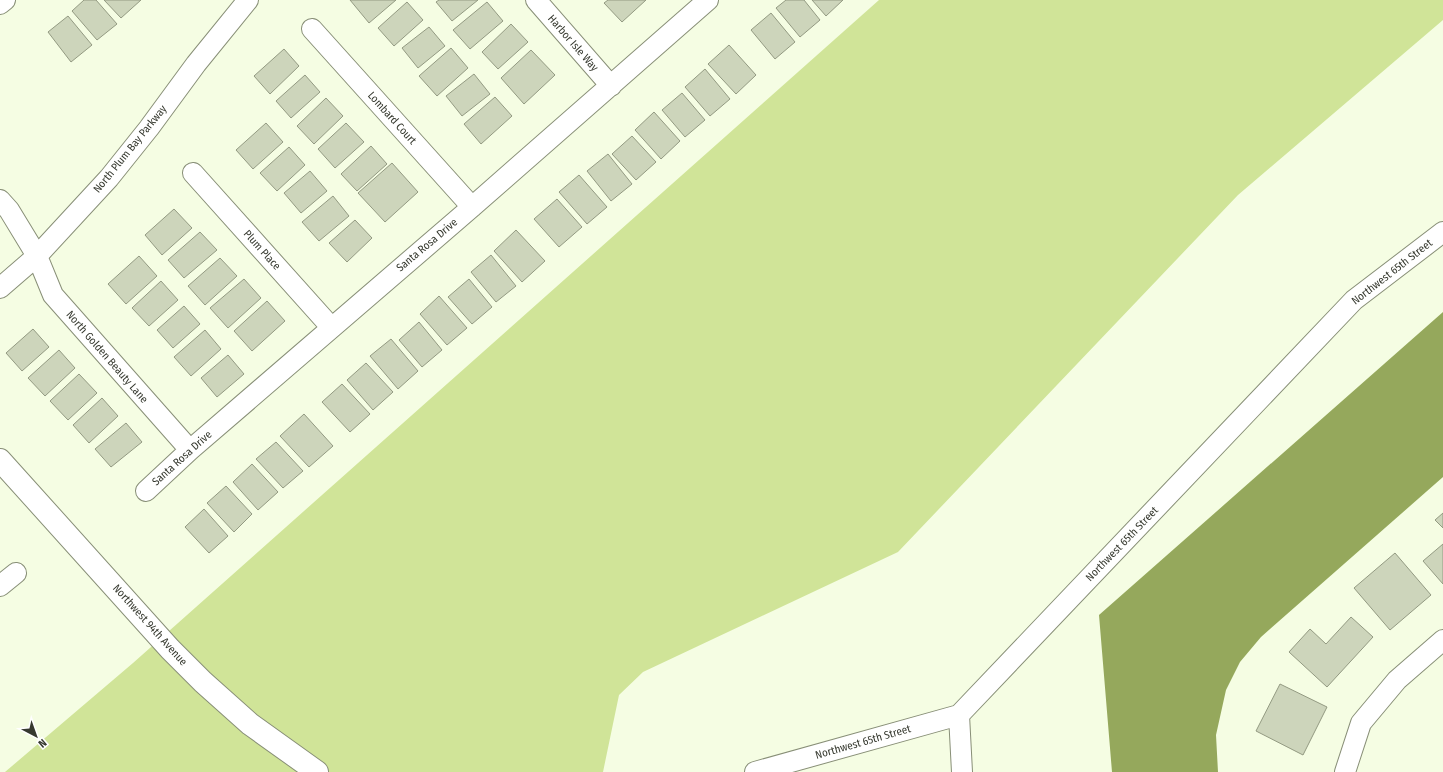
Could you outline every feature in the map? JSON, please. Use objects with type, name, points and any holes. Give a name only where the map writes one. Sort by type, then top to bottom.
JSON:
[{"type":"street","points":[[0,4],[5,0]]},
{"type":"street","name":"North Plum Bay Parkway","points":[[0,288],[36,256],[108,178],[149,128],[196,64],[248,0]]},
{"type":"street","name":"Harbor Isle Way","points":[[536,0],[611,86]]},
{"type":"street","name":"Santa Rosa Drive","points":[[146,491],[190,450],[472,207],[708,0]]},
{"type":"street","name":"Lombard Court","points":[[312,29],[472,207]]},
{"type":"street","name":"Plum Place","points":[[193,173],[331,327]]},
{"type":"street","name":"North Golden Beauty Lane","points":[[0,200],[9,210],[36,256],[53,295],[190,450]]},
{"type":"street","name":"Northwest 65th Street","points":[[755,772],[959,715],[1354,300],[1443,232]]},
{"type":"street","name":"Northwest 94th Avenue","points":[[0,460],[170,649],[203,682],[250,724],[317,772]]},
{"type":"street","points":[[0,586],[16,573]]},
{"type":"street","points":[[1346,772],[1361,723],[1397,680],[1443,640]]},
{"type":"street","points":[[959,715],[962,772]]},
{"type":"shaded area","points":[[879,0],[1443,0],[1443,20],[1238,195],[898,552],[643,672],[619,695],[603,772],[5,772],[133,663]]},
{"type":"shaded area","points":[[1443,312],[1443,477],[1261,637],[1240,662],[1226,690],[1216,735],[1218,772],[1112,772],[1099,615]]},
{"type":"building","points":[[84,0],[96,0],[117,24],[97,40],[72,11]]},
{"type":"building","points":[[104,0],[141,0],[121,18]]},
{"type":"building","points":[[350,0],[396,0],[369,23]]},
{"type":"building","points":[[439,0],[478,0],[452,21],[436,2]]},
{"type":"building","points":[[608,0],[646,0],[622,22],[604,3]]},
{"type":"building","points":[[786,0],[804,0],[820,20],[800,37],[776,8]]},
{"type":"building","points":[[812,0],[843,0],[826,16]]},
{"type":"building","points":[[407,2],[423,20],[394,46],[378,28]]},
{"type":"building","points":[[487,2],[503,21],[470,49],[453,30]]},
{"type":"building","points":[[771,13],[795,42],[775,59],[751,30]]},
{"type":"building","points":[[68,16],[92,45],[71,62],[48,32]]},
{"type":"building","points":[[511,24],[528,42],[498,69],[482,52]]},
{"type":"building","points":[[429,27],[445,46],[418,68],[402,48]]},
{"type":"building","points":[[729,45],[756,75],[736,94],[708,64]]},
{"type":"building","points":[[451,48],[468,68],[437,96],[419,76]]},
{"type":"building","points":[[284,49],[299,66],[270,94],[254,76]]},
{"type":"building","points":[[531,50],[555,75],[524,104],[501,78]]},
{"type":"building","points":[[705,69],[730,99],[710,116],[685,87]]},
{"type":"building","points":[[474,74],[490,94],[462,116],[446,96]]},
{"type":"building","points":[[305,75],[320,92],[291,118],[276,101]]},
{"type":"building","points":[[682,93],[705,120],[685,137],[662,110]]},
{"type":"building","points":[[495,97],[512,116],[481,144],[464,124]]},
{"type":"building","points":[[326,98],[343,116],[314,144],[297,126]]},
{"type":"building","points":[[654,112],[680,141],[661,159],[635,130]]},
{"type":"building","points":[[266,123],[283,142],[253,169],[236,150]]},
{"type":"building","points":[[346,123],[364,142],[335,168],[318,149]]},
{"type":"building","points":[[632,136],[656,162],[636,180],[612,154]]},
{"type":"building","points":[[371,146],[387,164],[357,191],[341,174]]},
{"type":"building","points":[[289,147],[305,165],[277,191],[260,173]]},
{"type":"building","points":[[608,154],[632,184],[611,201],[587,171]]},
{"type":"building","points":[[392,163],[418,192],[385,222],[358,193]]},
{"type":"building","points":[[310,171],[327,191],[301,213],[284,193]]},
{"type":"building","points":[[579,175],[607,207],[587,224],[559,192]]},
{"type":"building","points":[[333,196],[349,216],[319,241],[302,222]]},
{"type":"building","points":[[557,199],[582,227],[559,247],[534,219]]},
{"type":"building","points":[[174,209],[192,228],[162,255],[145,235]]},
{"type":"building","points":[[355,220],[372,238],[347,262],[329,243]]},
{"type":"building","points":[[516,230],[545,261],[522,282],[494,251]]},
{"type":"building","points":[[200,232],[217,250],[184,278],[168,260]]},
{"type":"building","points":[[491,255],[516,286],[496,302],[471,272]]},
{"type":"building","points":[[139,256],[157,276],[126,304],[108,284]]},
{"type":"building","points":[[220,258],[237,276],[205,305],[188,286]]},
{"type":"building","points":[[244,279],[261,298],[228,328],[210,308]]},
{"type":"building","points":[[469,279],[492,307],[472,324],[448,297]]},
{"type":"building","points":[[161,281],[178,300],[149,326],[132,308]]},
{"type":"building","points":[[439,296],[467,328],[447,345],[420,314]]},
{"type":"building","points":[[267,301],[285,321],[252,351],[234,331]]},
{"type":"building","points":[[184,306],[200,324],[173,348],[157,330]]},
{"type":"building","points":[[419,322],[442,350],[422,367],[399,340]]},
{"type":"building","points":[[33,329],[49,347],[22,371],[6,353]]},
{"type":"building","points":[[205,330],[221,349],[191,376],[174,357]]},
{"type":"building","points":[[391,339],[418,371],[398,389],[370,356]]},
{"type":"building","points":[[59,350],[75,368],[45,396],[28,378]]},
{"type":"building","points":[[228,355],[244,374],[217,397],[201,378]]},
{"type":"building","points":[[366,363],[393,392],[373,410],[347,380]]},
{"type":"building","points":[[79,374],[97,393],[68,420],[50,401]]},
{"type":"building","points":[[342,384],[370,414],[350,432],[322,402]]},
{"type":"building","points":[[102,398],[118,416],[89,443],[73,425]]},
{"type":"building","points":[[304,414],[333,446],[309,467],[280,436]]},
{"type":"building","points":[[126,423],[142,442],[111,467],[95,449]]},
{"type":"building","points":[[276,442],[303,471],[283,488],[256,459]]},
{"type":"building","points":[[252,464],[278,492],[258,510],[233,482]]},
{"type":"building","points":[[226,486],[252,514],[234,532],[207,503]]},
{"type":"building","points":[[204,509],[228,536],[209,553],[185,527]]},
{"type":"building","points":[[1443,513],[1443,528],[1435,520]]},
{"type":"building","points":[[1443,544],[1443,584],[1423,561]]},
{"type":"building","points":[[1395,553],[1431,595],[1390,630],[1354,588]]},
{"type":"building","points":[[1351,617],[1373,637],[1327,687],[1289,652],[1310,629],[1326,644]]},
{"type":"building","points":[[1280,684],[1327,707],[1303,755],[1256,731]]}]
